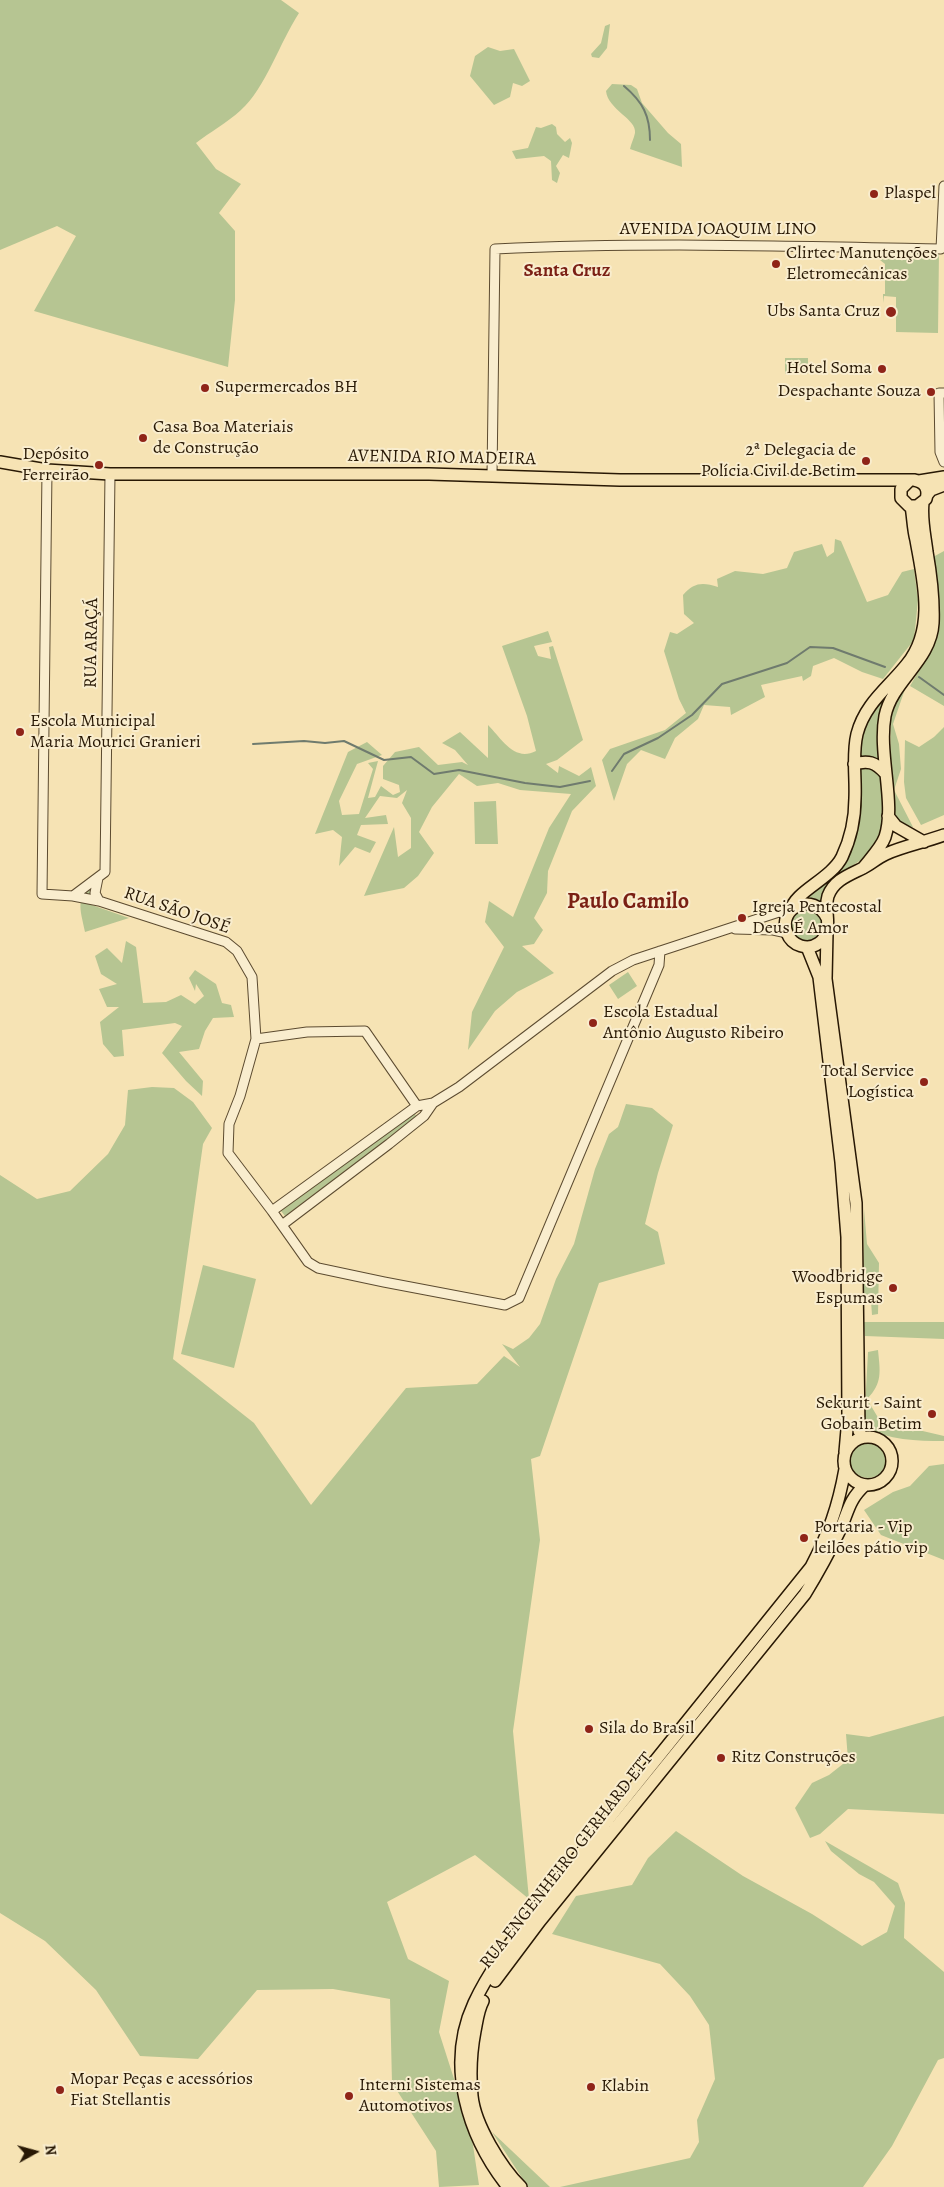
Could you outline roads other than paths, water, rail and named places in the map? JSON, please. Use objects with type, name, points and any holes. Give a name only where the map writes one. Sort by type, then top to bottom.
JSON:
[{"type":"main road","name":"AVENIDA RIO MADEIRA","points":[[0,462],[47,470],[110,474],[492,476],[620,480],[914,480],[944,477]]},
{"type":"main road","points":[[885,480],[893,484],[903,501],[911,506],[917,506],[931,490],[944,485]]},
{"type":"main road","points":[[863,868],[884,838],[888,816],[882,736],[889,702],[901,683],[916,667],[927,646],[933,626],[932,579],[921,514],[925,499],[925,486],[914,480],[903,485],[900,494]]},
{"type":"main road","points":[[911,506],[926,602],[924,623],[914,654],[877,696],[864,714],[857,734],[854,764],[855,799],[850,838],[841,859],[828,876],[796,898],[786,921],[787,933],[793,942],[807,947],[820,943],[827,932],[826,904],[829,894],[842,877],[863,868],[885,854],[944,835]]},
{"type":"main road","points":[[854,764],[867,761],[873,763],[885,773]]},
{"type":"main road","points":[[888,816],[896,826],[924,842]]},
{"type":"main road","points":[[790,913],[796,906],[808,904],[820,908],[827,918]]},
{"type":"main road","name":"RUA ENGENHEIRO GERHARD ETT","points":[[521,2187],[509,2175],[493,2151],[481,2126],[472,2098],[473,2040],[480,2007],[489,1989],[513,1954],[805,1594],[819,1572],[841,1527],[853,1496],[865,1485],[873,1484],[886,1476],[892,1463],[888,1448],[883,1442],[869,1437],[862,1437],[859,1431],[850,1204],[826,978],[827,932]]},
{"type":"main road","name":"RUA ENGENHEIRO GERHARD ETT","points":[[508,2187],[479,2143],[464,2099],[462,2042],[473,2005],[502,1955],[532,1914],[811,1567],[825,1540],[838,1506],[845,1469],[848,1418],[847,1257],[850,1204],[819,977],[807,947]]},
{"type":"main road","points":[[846,1452],[855,1440],[862,1437]]},
{"type":"main road","points":[[845,1469],[853,1480],[865,1485]]},
{"type":"street","name":"AVENIDA JOAQUIM LINO","points":[[492,476],[495,249],[559,246],[749,245],[941,249],[944,186]]},
{"type":"street","points":[[941,393],[939,443],[943,462]]},
{"type":"street","name":"RUA SÃO JOSÉ","points":[[47,470],[42,894],[73,896],[99,901],[226,942],[236,951],[252,977],[256,1039],[240,1096],[229,1124],[228,1153],[308,1262],[318,1268],[505,1305],[512,1303],[518,1298],[659,965],[660,951]]},
{"type":"street","name":"RUA ARAÇÁ","points":[[99,901],[95,893],[101,875],[110,474]]},
{"type":"street","points":[[73,896],[101,875]]},
{"type":"street","points":[[282,1225],[403,1133],[424,1116],[433,1104],[459,1087],[612,971],[633,960],[779,912],[790,913]]},
{"type":"street","points":[[732,929],[773,930],[787,933]]},
{"type":"street","points":[[256,1039],[307,1032],[365,1031],[417,1106]]},
{"type":"street","points":[[272,1211],[417,1106],[433,1104]]},
{"type":"waterway","points":[[624,86],[636,98],[644,110],[649,124],[650,140]]},
{"type":"waterway","points":[[612,771],[624,754],[658,738],[692,715],[722,684],[787,663],[810,647],[833,648],[885,667]]},
{"type":"waterway","points":[[919,677],[944,695]]},
{"type":"waterway","points":[[253,744],[344,741],[384,760],[411,757],[434,774],[459,770],[525,783],[560,787],[590,781]]},
{"type":"place","name":"Plaspel","points":[[874,194]]},
{"type":"place","name":"Clirtec Manutenções Eletromecânicas","points":[[776,264]]},
{"type":"place","name":"Ubs Santa Cruz","points":[[891,312]]},
{"type":"place","name":"Hotel Soma","points":[[882,369]]},
{"type":"place","name":"Supermercados BH","points":[[205,388]]},
{"type":"place","name":"Despachante Souza","points":[[931,392]]},
{"type":"place","name":"Casa Boa Materiais de Construção","points":[[143,438]]},
{"type":"place","name":"2ª Delegacia de Polícia Civil de Betim","points":[[866,461]]},
{"type":"place","name":"Depósito Ferreirão","points":[[99,465]]},
{"type":"place","name":"Escola Municipal Maria Mourici Granieri","points":[[20,732]]},
{"type":"place","name":"Igreja Pentecostal Deus É Amor","points":[[742,918]]},
{"type":"place","name":"Escola Estadual Antônio Augusto Ribeiro","points":[[593,1023]]},
{"type":"place","name":"Total Service Logística","points":[[924,1082]]},
{"type":"place","name":"Woodbridge Espumas","points":[[893,1288]]},
{"type":"place","name":"Sekurit - Saint Gobain Betim","points":[[932,1414]]},
{"type":"place","name":"Portaria - Vip leilões pátio vip","points":[[804,1538]]},
{"type":"place","name":"Sila do Brasil","points":[[589,1729]]},
{"type":"place","name":"Ritz Construções","points":[[721,1758]]},
{"type":"place","name":"Klabin","points":[[591,2087]]},
{"type":"place","name":"Mopar Peças e acessórios Fiat Stellantis","points":[[60,2090]]},
{"type":"place","name":"Interni Sistemas Automotivos","points":[[349,2096]]},
{"type":"district","name":"Santa Cruz","points":[[567,271]]},
{"type":"district","name":"Paulo Camilo","points":[[628,903]]}]
